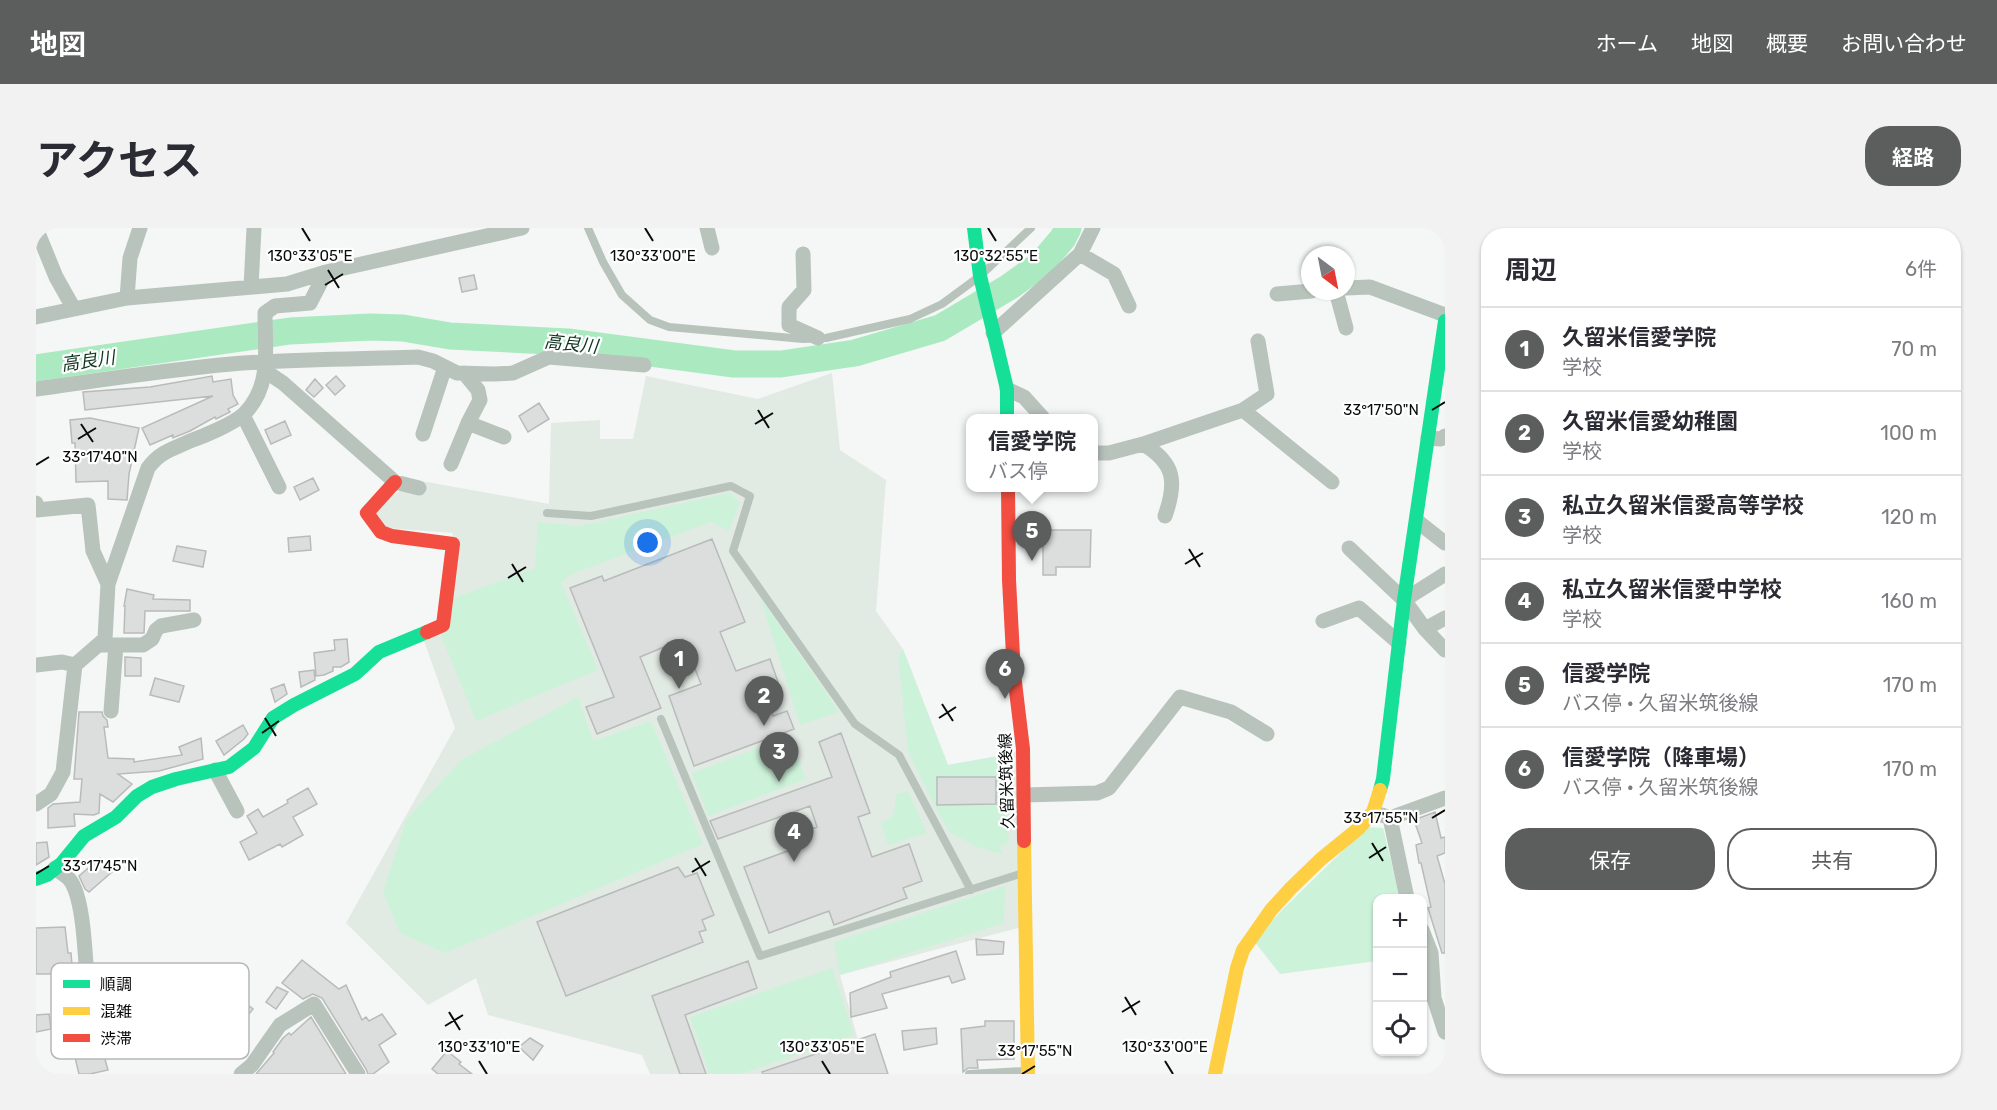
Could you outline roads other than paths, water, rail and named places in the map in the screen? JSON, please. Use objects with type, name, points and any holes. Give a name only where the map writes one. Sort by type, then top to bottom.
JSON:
[{"type":"street","points":[[36,228],[56,277],[74,309]]},
{"type":"street","points":[[127,298],[130,258],[140,228]]},
{"type":"street","points":[[251,287],[254,228]]},
{"type":"street","points":[[707,228],[712,248]]},
{"type":"street","points":[[974,228],[980,279],[1007,389],[1007,414]]},
{"type":"street","points":[[993,333],[1080,254],[1093,228]]},
{"type":"street","points":[[36,317],[127,298],[287,284],[327,272],[513,229]]},
{"type":"street","points":[[802,254],[804,290],[789,307],[789,325],[818,338]]},
{"type":"street","points":[[1080,254],[1114,274],[1130,306]]},
{"type":"street","points":[[36,804],[51,794],[63,772],[75,665],[105,639],[108,584],[148,468],[158,456],[243,415],[260,393],[266,363],[265,314],[274,306],[310,303],[327,272]]},
{"type":"street","points":[[1355,287],[1370,286],[1445,315]]},
{"type":"street","points":[[1277,294],[1301,292]]},
{"type":"street","points":[[1338,300],[1346,328]]},
{"type":"street","points":[[1215,1074],[1237,968],[1243,950],[1271,910],[1291,888],[1321,859],[1358,829],[1373,812],[1383,778],[1404,600],[1428,438],[1441,379],[1445,321]]},
{"type":"street","points":[[1098,453],[1109,453],[1143,444],[1243,410],[1267,394],[1258,341]]},
{"type":"street","points":[[36,389],[231,364],[418,357],[457,373],[513,373],[549,357],[644,365]]},
{"type":"street","points":[[266,363],[283,383],[394,482],[419,488]]},
{"type":"street","points":[[423,434],[445,367]]},
{"type":"street","points":[[451,464],[480,400],[478,390],[464,373]]},
{"type":"street","points":[[1007,389],[1024,397],[1039,414]]},
{"type":"street","points":[[1243,410],[1332,482]]},
{"type":"street","points":[[243,415],[279,487]]},
{"type":"street","points":[[468,423],[504,437]]},
{"type":"street","points":[[1428,438],[1441,439],[1445,436]]},
{"type":"street","points":[[1143,444],[1158,453],[1168,466],[1172,480],[1171,499],[1165,516]]},
{"type":"street","points":[[36,879],[55,868],[84,836],[116,817],[137,796],[152,787],[176,779],[229,767],[254,748],[273,718],[355,674],[379,652],[443,625],[453,544],[392,536],[381,532],[367,513],[394,482]]},
{"type":"street","name":"久留米筑後線","points":[[1008,492],[1014,675],[1023,749],[1028,1072]]},
{"type":"street","points":[[36,503],[37,510],[88,505],[93,551],[108,584]]},
{"type":"street","points":[[1417,520],[1445,543]]},
{"type":"street","points":[[1349,548],[1404,600],[1425,629],[1445,650]]},
{"type":"street","points":[[1404,600],[1445,574]]},
{"type":"street","points":[[1323,621],[1359,608],[1399,643]]},
{"type":"street","points":[[1425,629],[1445,618]]},
{"type":"street","points":[[98,645],[143,645],[152,639],[161,626],[194,620]]},
{"type":"street","points":[[111,711],[116,645]]},
{"type":"street","points":[[36,665],[62,662],[75,665]]},
{"type":"street","points":[[1024,795],[1097,792],[1109,788],[1180,696],[1231,712],[1267,734]]},
{"type":"street","points":[[215,770],[237,811]]},
{"type":"street","points":[[1373,812],[1390,818],[1445,798]]},
{"type":"street","points":[[1390,818],[1406,894]]},
{"type":"street","points":[[55,868],[69,879],[76,893],[86,963]]},
{"type":"street","points":[[1427,943],[1439,976],[1434,998],[1445,1032]]},
{"type":"street","points":[[241,1074],[252,1065],[280,1025],[314,1004],[358,1074]]},
{"type":"lane","points":[[588,228],[603,262],[622,295],[650,320],[669,327],[818,338],[860,332],[910,319],[942,304],[980,279],[1031,228]]},
{"type":"lane","points":[[547,513],[591,516],[731,486],[750,496],[733,551],[855,724],[899,755],[971,890]]},
{"type":"lane","points":[[661,719],[759,956],[1025,873]]},
{"type":"lane","points":[[969,1074],[1028,1072]]},
{"type":"waterway","name":"高良川","points":[[36,368],[290,331],[370,327],[403,328],[450,336],[568,342],[734,364],[781,364],[855,353],[940,328],[1009,287],[1041,264],[1063,238],[1068,228]]},
{"type":"place","name":"信愛学院","points":[[1032,561]]},
{"type":"place","name":"久留米信愛学院","points":[[679,689]]},
{"type":"place","name":"信愛学院（降車場）","points":[[1005,699]]},
{"type":"place","name":"久留米信愛幼稚園","points":[[764,726]]},
{"type":"place","name":"私立久留米信愛高等学校","points":[[779,782]]},
{"type":"place","name":"私立久留米信愛中学校","points":[[794,862]]}]
